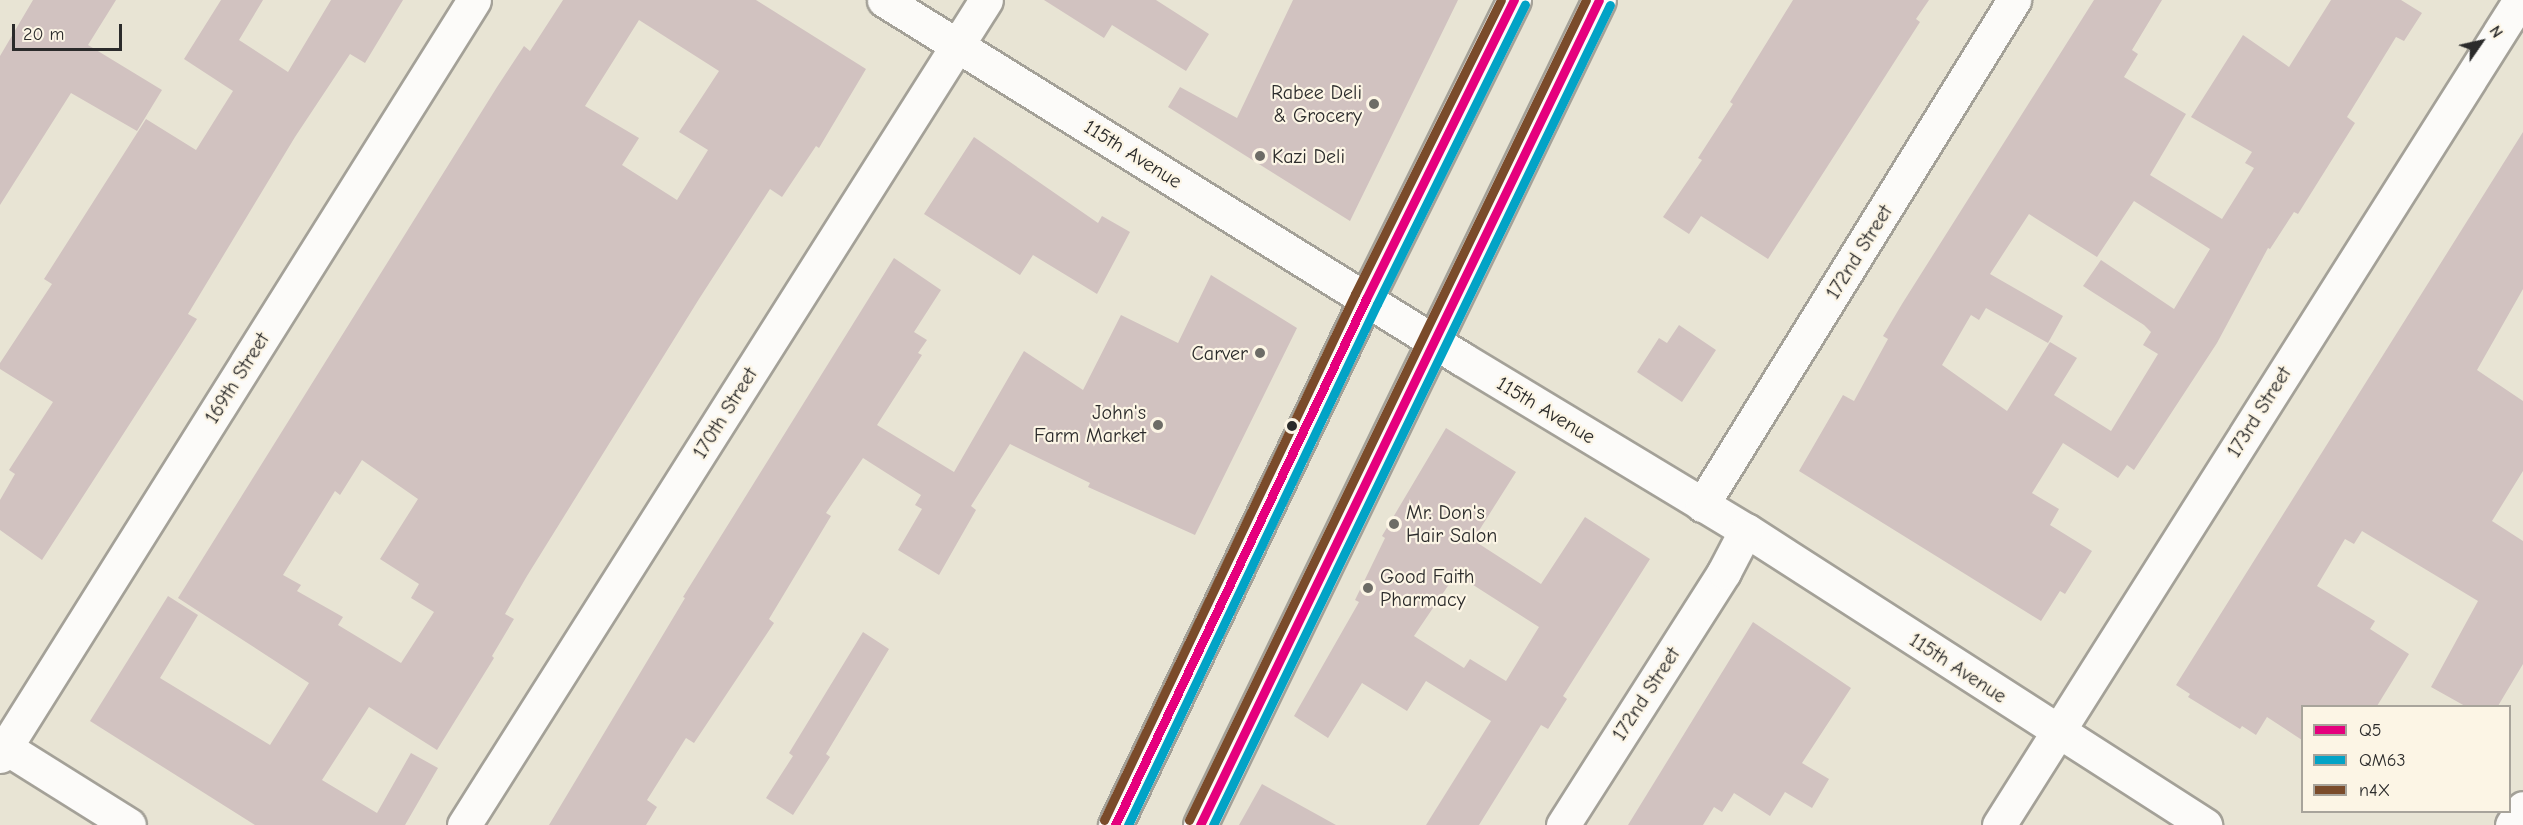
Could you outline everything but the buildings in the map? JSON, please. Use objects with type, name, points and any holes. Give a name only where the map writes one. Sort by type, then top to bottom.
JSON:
[{"type":"street","name":"169th Street","points":[[2,750],[474,0]]},
{"type":"street","name":"115th Avenue","points":[[884,0],[1433,341],[1746,530],[2205,825]]},
{"type":"street","name":"170th Street","points":[[464,825],[986,0]]},
{"type":"street","points":[[1115,825],[1366,299],[1514,0]]},
{"type":"street","points":[[1200,825],[1599,0]]},
{"type":"street","name":"172nd Street","points":[[1702,505],[2014,0]]},
{"type":"street","name":"173rd Street","points":[[1999,825],[2520,0]]},
{"type":"street","name":"172nd Street","points":[[1563,825],[1724,572],[1746,530]]},
{"type":"street","points":[[2,750],[129,825]]},
{"type":"street","points":[[2512,825],[2523,808]]},
{"type":"transit line","name":"n4X","points":[[1104,820],[1355,294],[1501,0]]},
{"type":"transit line","name":"Q5","points":[[1115,825],[1366,299],[1514,0]]},
{"type":"transit line","name":"n4X","points":[[1189,820],[1586,0]]},
{"type":"transit line","name":"Q5","points":[[1200,825],[1599,0]]},
{"type":"transit line","name":"QM63","points":[[1128,825],[1377,304],[1525,5]]},
{"type":"transit line","name":"QM63","points":[[1213,825],[1610,5]]},
{"type":"place","name":"Rabee Deli & Grocery","points":[[1374,104]]},
{"type":"place","name":"Kazi Deli","points":[[1260,156]]},
{"type":"place","name":"Carver","points":[[1260,353]]},
{"type":"place","name":"John's Farm Market","points":[[1158,425]]},
{"type":"place","name":"Mr. Don's Hair Salon","points":[[1394,524]]},
{"type":"place","name":"Good Faith Pharmacy","points":[[1368,588]]}]
